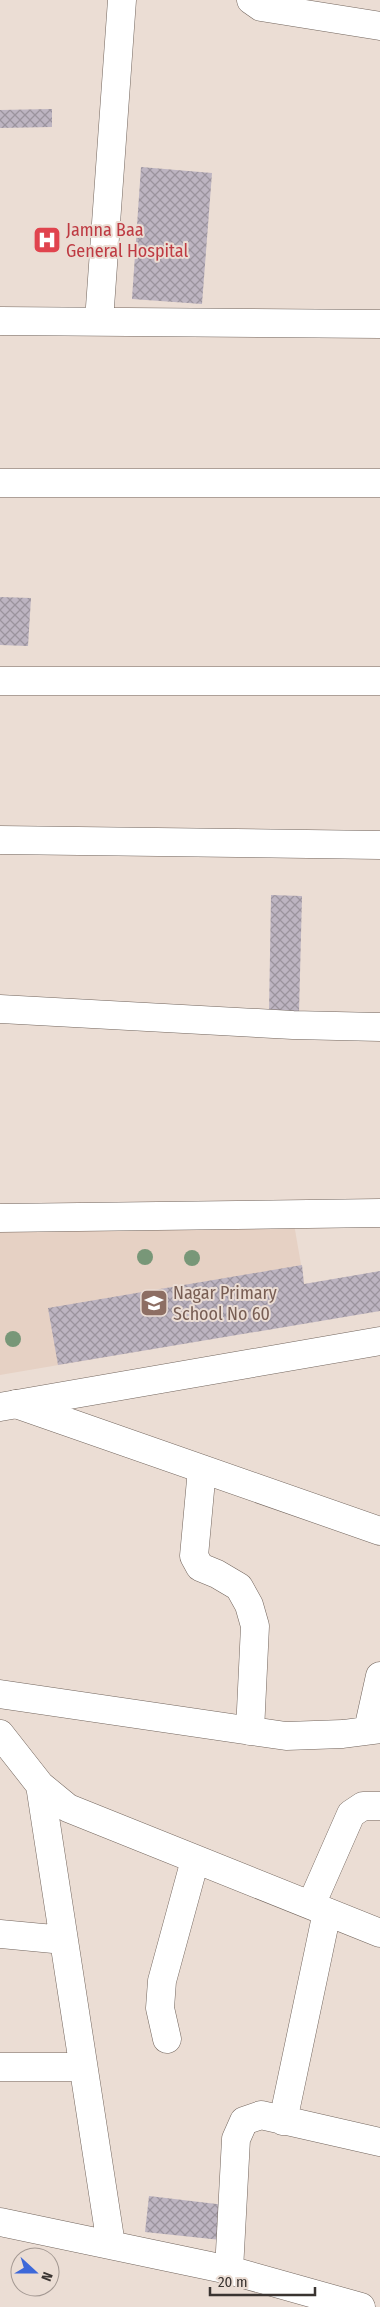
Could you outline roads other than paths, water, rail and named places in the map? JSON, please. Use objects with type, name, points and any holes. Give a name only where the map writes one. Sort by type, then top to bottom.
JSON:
[{"type":"street","points":[[99,321],[122,0]]},
{"type":"street","points":[[251,0],[261,7],[380,26]]},
{"type":"street","points":[[0,321],[380,324]]},
{"type":"street","points":[[0,483],[380,483]]},
{"type":"street","points":[[0,681],[380,681]]},
{"type":"street","points":[[0,840],[380,844]]},
{"type":"street","points":[[0,1008],[293,1025],[380,1027]]},
{"type":"street","points":[[0,1218],[380,1213]]},
{"type":"street","points":[[8,1406],[380,1341]]},
{"type":"street","points":[[8,1406],[202,1469],[380,1530]]},
{"type":"street","points":[[202,1469],[194,1556],[200,1567],[217,1574],[239,1587],[249,1604],[255,1626],[250,1731]]},
{"type":"street","points":[[0,1694],[286,1736],[343,1734],[374,1729],[380,1676]]},
{"type":"street","points":[[0,1734],[40,1785],[68,1808],[380,1933]]},
{"type":"street","points":[[40,1785],[82,2067],[111,2244]]},
{"type":"street","points":[[283,2121],[319,1908],[351,1814],[363,1806],[380,1806]]},
{"type":"street","points":[[167,2039],[160,2008],[162,1981],[195,1860]]},
{"type":"street","points":[[0,1934],[64,1940]]},
{"type":"street","points":[[0,2067],[82,2067]]},
{"type":"street","points":[[229,2270],[236,2139],[244,2122],[262,2115],[380,2142]]},
{"type":"street","points":[[0,2222],[229,2270],[361,2307]]},
{"type":"place","name":"Jamna Baa General Hospital","points":[[47,240]]},
{"type":"place","name":"Nagar Primary School No 60","points":[[154,1303]]}]
